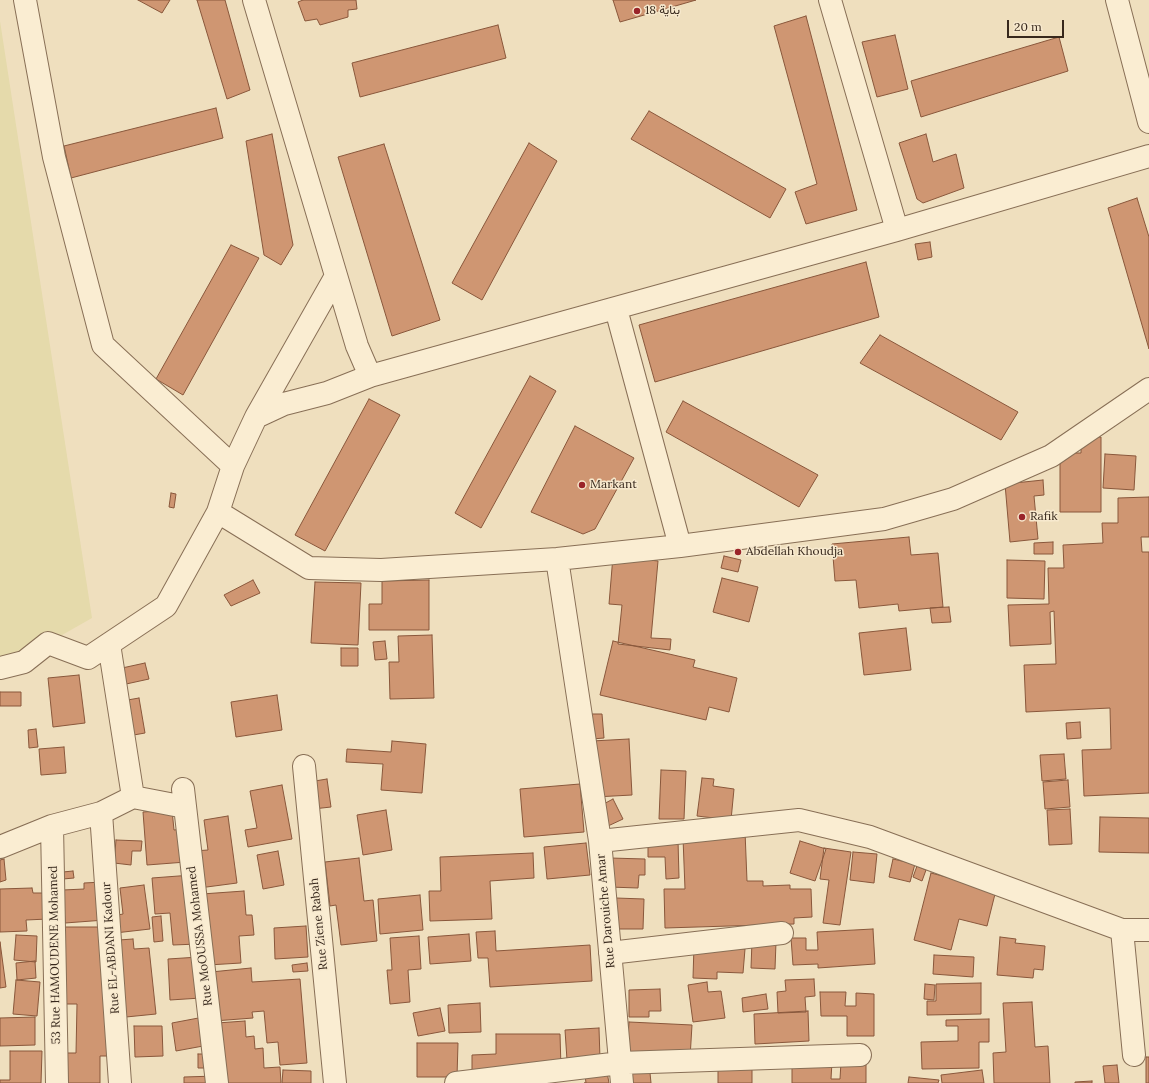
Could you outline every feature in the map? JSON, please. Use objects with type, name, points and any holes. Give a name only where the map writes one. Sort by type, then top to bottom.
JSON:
[{"type":"street","points":[[25,0],[54,157],[102,345],[233,466]]},
{"type":"street","points":[[254,0],[356,346],[370,376]]},
{"type":"street","points":[[830,0],[897,230]]},
{"type":"street","points":[[1117,0],[1149,122]]},
{"type":"street","points":[[256,417],[284,404],[327,393],[370,376],[897,230],[1149,156]]},
{"type":"street","points":[[0,668],[24,662],[48,643],[88,658],[166,606],[218,512],[233,466],[256,417],[336,276]]},
{"type":"street","points":[[616,309],[680,546]]},
{"type":"street","points":[[218,512],[309,568],[381,570],[557,558],[680,546],[884,518],[953,499],[1051,456],[1149,389]]},
{"type":"street","name":"Rue Darouiche Amar","points":[[557,558],[600,841],[621,1073]]},
{"type":"street","points":[[0,847],[52,826],[101,813],[133,797],[109,644]]},
{"type":"street","name":"Rue Ziene Rabah","points":[[304,766],[335,1083]]},
{"type":"street","name":"Rue MoOUSSA Mohamed","points":[[133,797],[184,798],[217,1083]]},
{"type":"street","name":"Rue EL-ABDANI Kadour","points":[[101,813],[120,1083]]},
{"type":"street","points":[[600,841],[799,820],[870,837],[1122,930],[1149,930]]},
{"type":"street","name":"53 Rue HAMOUDENE Mohamed","points":[[52,826],[57,1083]]},
{"type":"street","points":[[1122,930],[1134,1055]]},
{"type":"street","points":[[610,953],[782,933]]},
{"type":"street","points":[[456,1083],[621,1073],[860,1055]]},
{"type":"shaded area","points":[[0,21],[92,618],[48,643],[0,666]]},
{"type":"building","points":[[138,0],[170,0],[162,13]]},
{"type":"building","points":[[197,0],[225,0],[250,90],[227,99]]},
{"type":"building","points":[[303,0],[356,0],[357,9],[348,10],[348,17],[320,25],[317,19],[305,21],[298,2]]},
{"type":"building","name":"بناية 18","points":[[613,0],[696,0],[620,22]]},
{"type":"building","points":[[806,16],[857,210],[806,224],[795,192],[817,184],[774,26]]},
{"type":"building","points":[[498,25],[506,58],[360,97],[352,63]]},
{"type":"building","points":[[895,35],[908,89],[877,97],[862,42]]},
{"type":"building","points":[[1059,37],[1068,71],[921,117],[911,81]]},
{"type":"building","points":[[216,108],[223,138],[71,178],[64,146]]},
{"type":"building","points":[[649,111],[786,189],[770,218],[631,139]]},
{"type":"building","points":[[272,134],[293,245],[281,265],[264,255],[246,141]]},
{"type":"building","points":[[926,134],[933,162],[956,154],[964,188],[923,203],[917,199],[899,143]]},
{"type":"building","points":[[529,143],[557,161],[482,300],[452,283]]},
{"type":"building","points":[[384,144],[440,320],[392,336],[338,157]]},
{"type":"building","points":[[1137,198],[1149,237],[1149,349],[1108,208]]},
{"type":"building","points":[[930,242],[932,257],[918,260],[915,244]]},
{"type":"building","points":[[231,245],[259,258],[183,395],[156,379]]},
{"type":"building","points":[[866,262],[879,317],[655,382],[639,325]]},
{"type":"building","points":[[880,335],[1018,412],[1001,440],[860,363]]},
{"type":"building","points":[[530,376],[556,391],[481,528],[455,513]]},
{"type":"building","points":[[369,399],[400,415],[325,551],[295,535]]},
{"type":"building","points":[[683,401],[818,475],[799,507],[666,432]]},
{"type":"building","name":"Markant","points":[[575,426],[634,458],[595,529],[583,534],[531,512]]},
{"type":"building","points":[[1081,437],[1101,437],[1101,512],[1060,512],[1060,453],[1081,453]]},
{"type":"building","points":[[1105,454],[1136,456],[1134,490],[1103,488]]},
{"type":"building","name":"Rafik","points":[[1043,480],[1044,495],[1034,496],[1038,539],[1010,542],[1005,484]]},
{"type":"building","points":[[171,493],[176,494],[174,508],[169,507]]},
{"type":"building","points":[[1149,497],[1149,537],[1141,537],[1142,552],[1149,552],[1149,793],[1084,796],[1082,750],[1111,749],[1110,708],[1026,712],[1024,665],[1056,664],[1054,611],[1050,612],[1051,644],[1010,646],[1008,605],[1049,604],[1048,568],[1064,568],[1063,545],[1103,543],[1102,523],[1118,523],[1118,498]]},
{"type":"building","points":[[909,537],[911,555],[938,553],[943,607],[899,611],[898,604],[859,608],[856,580],[835,581],[832,544]]},
{"type":"building","points":[[1053,542],[1053,554],[1034,554],[1034,543]]},
{"type":"building","points":[[613,556],[658,561],[651,638],[671,639],[670,650],[618,644],[622,605],[609,604]]},
{"type":"building","points":[[724,556],[741,560],[738,572],[721,568]]},
{"type":"building","points":[[1007,560],[1045,561],[1044,599],[1007,598]]},
{"type":"building","points":[[722,578],[758,587],[749,622],[713,612]]},
{"type":"building","points":[[253,580],[260,593],[231,606],[224,595]]},
{"type":"building","points":[[429,580],[429,630],[369,630],[369,604],[382,604],[382,581]]},
{"type":"building","points":[[315,582],[361,583],[358,645],[311,643]]},
{"type":"building","points":[[949,607],[951,622],[932,623],[930,608]]},
{"type":"building","points":[[906,628],[911,670],[864,675],[859,633]]},
{"type":"building","points":[[432,635],[434,698],[390,699],[389,662],[399,662],[398,636]]},
{"type":"building","points":[[385,641],[387,659],[375,660],[373,642]]},
{"type":"building","points":[[613,641],[695,660],[693,667],[737,678],[729,712],[709,707],[706,720],[600,695]]},
{"type":"building","points":[[341,648],[358,648],[358,666],[341,666]]},
{"type":"building","points":[[145,663],[149,679],[117,686],[113,670]]},
{"type":"building","points":[[79,675],[85,723],[53,727],[48,678]]},
{"type":"building","points":[[0,692],[21,692],[21,706],[0,706]]},
{"type":"building","points":[[277,695],[282,730],[236,737],[231,702]]},
{"type":"building","points":[[139,698],[145,733],[128,736],[122,701]]},
{"type":"building","points":[[590,714],[602,714],[604,738],[592,739]]},
{"type":"building","points":[[1080,722],[1081,738],[1067,739],[1066,723]]},
{"type":"building","points":[[36,729],[38,747],[29,748],[28,730]]},
{"type":"building","points":[[629,739],[632,795],[595,797],[592,741]]},
{"type":"building","points":[[392,741],[426,744],[422,793],[381,790],[383,764],[346,762],[347,749],[391,752]]},
{"type":"building","points":[[64,747],[66,773],[41,775],[39,749]]},
{"type":"building","points":[[1064,754],[1066,779],[1042,781],[1040,755]]},
{"type":"building","points":[[661,770],[686,771],[684,819],[659,819]]},
{"type":"building","points":[[702,778],[714,779],[713,786],[734,789],[731,820],[697,816]]},
{"type":"building","points":[[327,779],[331,807],[313,809],[309,782]]},
{"type":"building","points":[[1068,780],[1070,807],[1045,809],[1043,782]]},
{"type":"building","points":[[580,784],[584,832],[524,837],[520,789]]},
{"type":"building","points":[[282,785],[292,839],[248,847],[245,830],[257,828],[250,791]]},
{"type":"building","points":[[613,799],[623,819],[608,826],[598,807]]},
{"type":"building","points":[[1070,809],[1072,844],[1049,845],[1047,810]]},
{"type":"building","points":[[172,810],[174,830],[184,829],[186,862],[147,865],[143,812]]},
{"type":"building","points":[[386,810],[392,850],[363,855],[357,815]]},
{"type":"building","points":[[228,816],[237,883],[199,888],[194,851],[208,850],[204,820]]},
{"type":"building","points":[[1100,817],[1149,818],[1149,853],[1099,852]]},
{"type":"building","points":[[745,831],[747,881],[763,881],[763,886],[790,885],[790,889],[811,889],[812,917],[794,918],[794,924],[665,928],[664,889],[685,889],[683,838]]},
{"type":"building","points":[[116,840],[142,841],[141,851],[132,851],[131,865],[114,863]]},
{"type":"building","points":[[678,840],[679,878],[666,879],[665,857],[648,857],[648,841]]},
{"type":"building","points":[[800,841],[826,849],[815,881],[790,873]]},
{"type":"building","points":[[586,843],[590,875],[547,879],[544,847]]},
{"type":"building","points":[[824,848],[851,852],[840,925],[823,923],[829,880],[820,879]]},
{"type":"building","points":[[278,851],[284,885],[263,889],[257,855]]},
{"type":"building","points":[[853,852],[877,854],[874,883],[850,880]]},
{"type":"building","points":[[533,853],[534,878],[490,881],[492,919],[430,921],[429,891],[441,891],[440,857]]},
{"type":"building","points":[[359,858],[364,901],[373,900],[377,941],[341,945],[336,905],[330,906],[325,862]]},
{"type":"building","points":[[610,858],[645,859],[645,875],[639,875],[638,888],[609,887]]},
{"type":"building","points":[[4,859],[6,880],[0,882],[0,860]]},
{"type":"building","points":[[893,859],[915,864],[910,882],[889,877]]},
{"type":"building","points":[[917,866],[926,870],[922,881],[913,877]]},
{"type":"building","points":[[73,871],[74,878],[63,879],[63,872]]},
{"type":"building","points":[[931,873],[996,890],[987,926],[959,919],[951,950],[914,940]]},
{"type":"building","points":[[192,875],[198,944],[173,945],[170,913],[155,914],[152,878]]},
{"type":"building","points":[[103,882],[105,920],[65,923],[63,890],[84,889],[84,883]]},
{"type":"building","points":[[144,885],[150,929],[115,933],[113,916],[123,914],[120,888]]},
{"type":"building","points":[[32,888],[33,893],[47,893],[48,919],[26,920],[27,931],[0,932],[0,889]]},
{"type":"building","points":[[244,891],[246,915],[252,915],[254,935],[239,936],[241,963],[208,965],[202,894]]},
{"type":"building","points":[[420,895],[423,930],[380,934],[378,899]]},
{"type":"building","points":[[616,898],[644,899],[643,929],[616,929]]},
{"type":"building","points":[[161,916],[163,941],[154,942],[152,917]]},
{"type":"building","points":[[306,926],[308,957],[275,959],[274,928]]},
{"type":"building","points":[[62,927],[103,927],[112,1056],[100,1056],[100,1083],[64,1083],[64,1053],[76,1053],[77,1004],[61,1004]]},
{"type":"building","points":[[873,929],[875,964],[818,968],[818,964],[793,965],[791,938],[806,938],[806,950],[818,950],[817,932]]},
{"type":"building","points":[[495,931],[496,951],[590,945],[592,981],[490,987],[488,958],[478,958],[476,932]]},
{"type":"building","points":[[469,934],[471,961],[430,964],[428,937]]},
{"type":"building","points":[[16,935],[37,936],[36,962],[14,960]]},
{"type":"building","points":[[419,936],[421,969],[408,970],[410,1002],[390,1004],[387,970],[392,970],[390,938]]},
{"type":"building","points":[[1000,937],[1016,939],[1015,943],[1045,946],[1043,970],[1034,969],[1033,978],[997,975]]},
{"type":"building","points":[[133,939],[134,949],[149,948],[156,1014],[126,1017],[119,940]]},
{"type":"building","points":[[752,941],[776,942],[775,969],[751,968]]},
{"type":"building","points":[[0,942],[6,987],[0,988]]},
{"type":"building","points":[[694,946],[745,949],[743,973],[717,972],[717,979],[693,978]]},
{"type":"building","points":[[934,955],[974,957],[973,977],[933,974]]},
{"type":"building","points":[[199,957],[201,998],[170,1000],[168,959]]},
{"type":"building","points":[[35,961],[36,978],[17,980],[16,963]]},
{"type":"building","points":[[307,963],[308,971],[293,972],[292,965]]},
{"type":"building","points":[[251,968],[252,982],[300,979],[307,1063],[280,1065],[278,1042],[267,1043],[264,1011],[252,1012],[253,1018],[214,1021],[211,972]]},
{"type":"building","points":[[814,979],[815,996],[805,997],[806,1012],[778,1013],[777,992],[786,991],[785,980]]},
{"type":"building","points":[[16,980],[40,982],[37,1016],[13,1014]]},
{"type":"building","points":[[707,982],[708,992],[721,991],[725,1018],[693,1022],[688,985]]},
{"type":"building","points":[[981,983],[981,1014],[927,1015],[927,1001],[936,1001],[936,984]]},
{"type":"building","points":[[925,984],[935,985],[934,1000],[924,999]]},
{"type":"building","points":[[660,989],[661,1011],[649,1011],[649,1017],[629,1017],[629,990]]},
{"type":"building","points":[[820,992],[846,992],[845,1006],[856,1006],[856,993],[874,994],[874,1036],[847,1036],[847,1016],[821,1016]]},
{"type":"building","points":[[766,994],[768,1009],[743,1012],[742,998]]},
{"type":"building","points":[[1032,1002],[1035,1047],[1048,1046],[1050,1083],[994,1083],[993,1053],[1006,1052],[1003,1003]]},
{"type":"building","points":[[480,1003],[481,1032],[449,1033],[448,1005]]},
{"type":"building","points":[[440,1008],[445,1031],[418,1036],[413,1013]]},
{"type":"building","points":[[808,1011],[809,1041],[755,1044],[754,1014]]},
{"type":"building","points":[[209,1016],[214,1044],[176,1051],[172,1023]]},
{"type":"building","points":[[35,1017],[35,1045],[0,1046],[0,1018]]},
{"type":"building","points":[[989,1019],[989,1042],[979,1042],[979,1068],[922,1069],[921,1042],[958,1041],[958,1026],[946,1026],[946,1020]]},
{"type":"building","points":[[245,1021],[246,1037],[254,1036],[255,1049],[263,1048],[264,1068],[280,1067],[281,1083],[219,1083],[217,1023]]},
{"type":"building","points":[[629,1022],[692,1025],[690,1058],[627,1055]]},
{"type":"building","points":[[134,1026],[162,1026],[163,1056],[135,1057]]},
{"type":"building","points":[[599,1028],[600,1059],[567,1060],[565,1030]]},
{"type":"building","points":[[496,1034],[560,1034],[561,1068],[472,1074],[472,1055],[496,1054]]},
{"type":"building","points":[[417,1043],[458,1043],[457,1077],[417,1077]]},
{"type":"building","points":[[10,1051],[42,1051],[41,1083],[0,1083],[0,1080],[10,1080]]},
{"type":"building","points":[[198,1054],[208,1054],[208,1068],[198,1068]]},
{"type":"building","points":[[1146,1057],[1149,1057],[1149,1083],[1146,1083]]},
{"type":"building","points":[[792,1061],[832,1062],[831,1079],[840,1079],[841,1062],[866,1063],[866,1083],[792,1083]]},
{"type":"building","points":[[718,1062],[752,1062],[752,1083],[718,1083]]},
{"type":"building","points":[[649,1063],[651,1083],[626,1083],[624,1066]]},
{"type":"building","points":[[1117,1065],[1119,1083],[1105,1083],[1103,1066]]},
{"type":"building","points":[[283,1070],[311,1071],[311,1083],[282,1083]]},
{"type":"building","points":[[982,1070],[984,1083],[942,1083],[941,1075]]},
{"type":"building","points":[[607,1072],[609,1083],[586,1083],[585,1075]]},
{"type":"building","points":[[216,1076],[216,1083],[184,1083],[184,1077]]},
{"type":"building","points":[[909,1077],[939,1080],[938,1083],[908,1083]]},
{"type":"building","points":[[1092,1081],[1092,1083],[1075,1083],[1075,1082]]},
{"type":"place","name":"بناية 18","points":[[637,11]]},
{"type":"place","name":"Markant","points":[[582,485]]},
{"type":"place","name":"Rafik","points":[[1022,517]]},
{"type":"place","name":"Abdellah Khoudja","points":[[738,552]]}]
